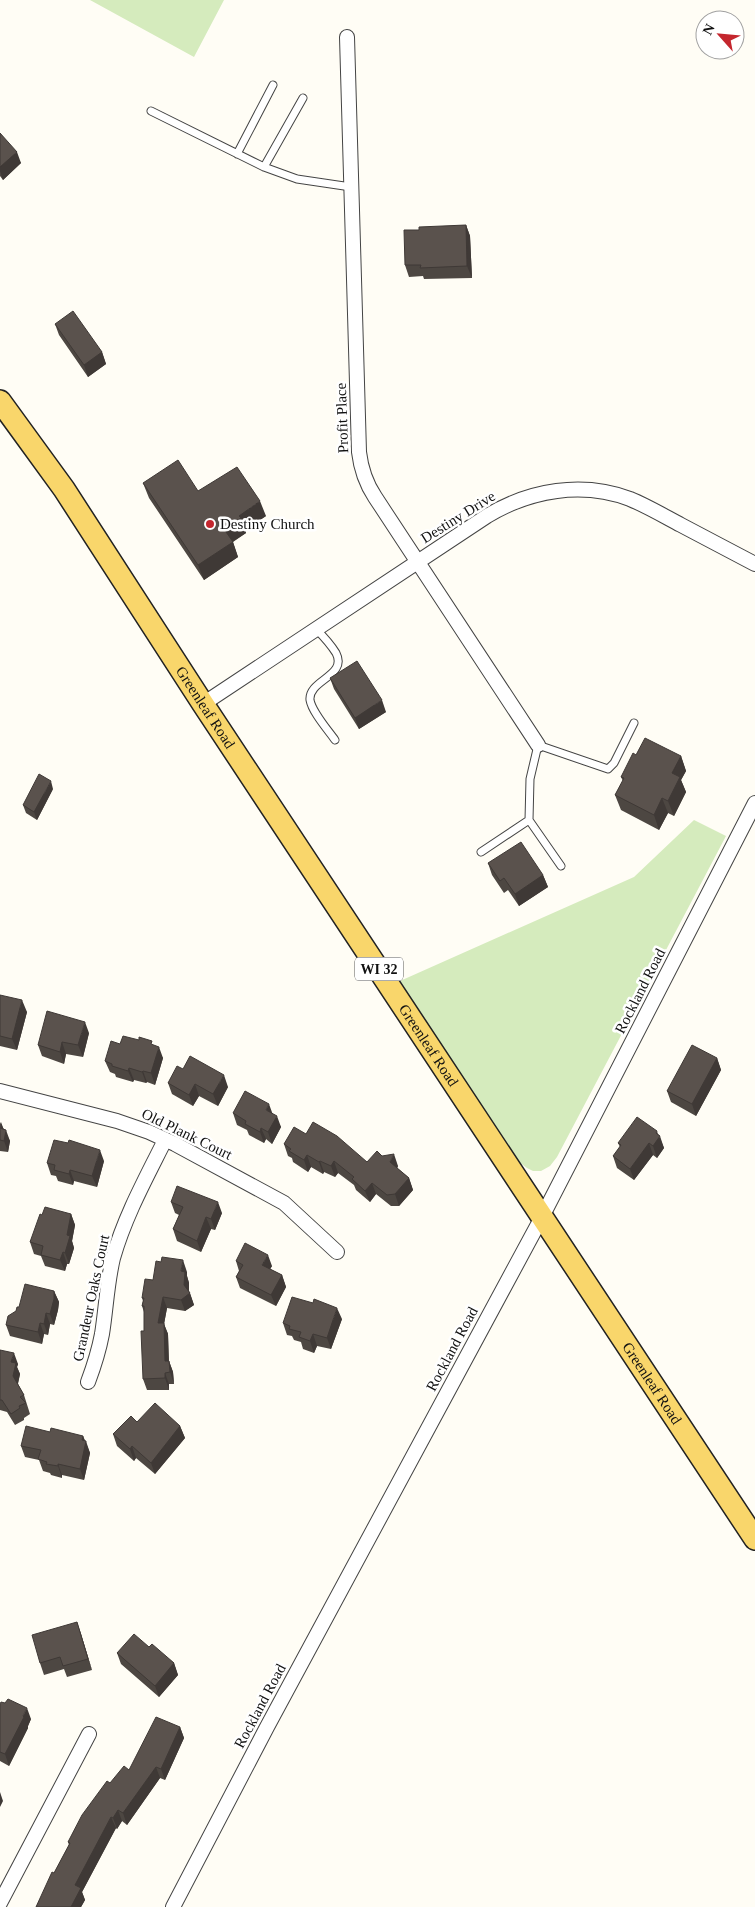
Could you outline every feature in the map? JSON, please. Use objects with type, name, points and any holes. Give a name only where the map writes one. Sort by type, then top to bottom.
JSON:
[{"type":"main road","name":"Greenleaf Road","points":[[0,401],[64,489],[203,704],[755,1539]]},
{"type":"street","name":"Profit Place","points":[[347,37],[361,470],[367,485],[538,745]]},
{"type":"street","name":"Destiny Drive","points":[[203,704],[487,516],[517,501],[552,491],[605,492],[630,499],[755,564]]},
{"type":"street","name":"Rockland Road","points":[[173,1907],[272,1718],[542,1217],[755,803]]},
{"type":"street","name":"Old Plank Court","points":[[0,1091],[117,1121],[165,1140],[284,1203],[337,1252]]},
{"type":"street","name":"Grandeur Oaks Court","points":[[88,1382],[98,1354],[106,1292],[113,1259],[125,1222],[165,1140]]},
{"type":"street","points":[[0,1903],[90,1734]]},
{"type":"lane","points":[[237,154],[273,85]]},
{"type":"lane","points":[[264,167],[302,98]]},
{"type":"lane","points":[[151,111],[264,167],[297,180],[351,187]]},
{"type":"lane","points":[[316,629],[336,654],[338,661],[335,671],[314,687],[310,699],[312,707],[335,740]]},
{"type":"lane","points":[[560,866],[529,820],[530,779],[538,745],[608,769],[614,763],[634,724]]},
{"type":"lane","points":[[481,852],[529,820]]},
{"type":"green space","points":[[90,0],[224,0],[194,57]]},
{"type":"green space","points":[[694,820],[726,836],[557,1157],[550,1166],[541,1171],[533,1171],[511,1156],[450,1066],[400,981],[634,877]]},
{"type":"building","points":[[0,133],[17,152],[0,167]]},
{"type":"building","points":[[466,225],[467,266],[420,268],[421,265],[405,265],[404,230],[419,230],[419,227]]},
{"type":"building","points":[[73,311],[102,352],[84,365],[55,324]]},
{"type":"building","name":"Destiny Church","points":[[178,460],[198,491],[237,467],[260,501],[239,516],[241,518],[224,529],[233,542],[198,565],[143,483]]},
{"type":"building","points":[[357,661],[382,700],[355,718],[330,678]]},
{"type":"building","points":[[645,738],[681,756],[672,773],[680,777],[668,801],[662,798],[654,815],[615,795],[624,778],[621,777],[633,753],[636,755]]},
{"type":"building","points":[[39,774],[51,781],[34,812],[23,805]]},
{"type":"building","points":[[521,842],[543,875],[515,894],[504,878],[500,881],[488,863]]},
{"type":"building","points":[[0,995],[22,1000],[12,1039],[0,1036]]},
{"type":"building","points":[[47,1011],[85,1022],[78,1045],[62,1042],[60,1052],[38,1045]]},
{"type":"building","points":[[123,1036],[139,1040],[139,1037],[152,1041],[151,1044],[159,1047],[151,1073],[129,1068],[128,1071],[112,1066],[112,1064],[105,1061],[111,1041],[120,1044]]},
{"type":"building","points":[[692,1045],[717,1058],[692,1104],[667,1091]]},
{"type":"building","points":[[190,1056],[224,1075],[213,1094],[195,1084],[189,1095],[168,1083],[177,1066],[183,1069]]},
{"type":"building","points":[[245,1091],[269,1104],[266,1110],[277,1116],[268,1132],[261,1128],[260,1132],[245,1124],[246,1121],[233,1113]]},
{"type":"building","points":[[637,1117],[657,1131],[656,1133],[660,1136],[653,1146],[649,1143],[630,1169],[613,1156],[621,1145],[618,1143]]},
{"type":"building","points":[[313,1122],[337,1136],[367,1162],[377,1151],[382,1156],[394,1154],[390,1162],[409,1178],[395,1194],[387,1195],[372,1183],[365,1191],[352,1179],[354,1177],[334,1161],[331,1166],[307,1155],[304,1160],[289,1151],[291,1149],[284,1144],[294,1127],[306,1134]]},
{"type":"building","points":[[0,1128],[6,1130],[4,1141],[0,1140]]},
{"type":"building","points":[[54,1140],[68,1143],[69,1140],[100,1150],[92,1176],[70,1170],[69,1174],[54,1170],[55,1165],[47,1163]]},
{"type":"building","points":[[177,1186],[218,1202],[211,1219],[206,1217],[197,1241],[173,1229],[183,1207],[171,1202]]},
{"type":"building","points":[[45,1207],[71,1214],[67,1235],[70,1236],[65,1253],[63,1252],[60,1260],[41,1255],[43,1246],[30,1242],[40,1214],[42,1215]]},
{"type":"building","points":[[245,1243],[268,1255],[262,1265],[282,1275],[271,1295],[236,1277],[243,1265],[236,1261]]},
{"type":"building","points":[[162,1257],[183,1260],[181,1271],[185,1272],[184,1285],[190,1293],[181,1300],[163,1297],[158,1323],[164,1323],[165,1361],[169,1361],[170,1372],[165,1373],[165,1378],[143,1379],[141,1331],[144,1331],[144,1306],[142,1306],[144,1298],[142,1298],[145,1279],[153,1280],[156,1261],[161,1262]]},
{"type":"building","points":[[25,1284],[54,1291],[50,1314],[46,1313],[44,1324],[40,1323],[38,1332],[6,1325],[8,1316],[19,1307]]},
{"type":"building","points":[[292,1297],[313,1303],[314,1299],[337,1308],[327,1338],[313,1334],[310,1341],[299,1337],[301,1332],[289,1329],[290,1326],[283,1323]]},
{"type":"building","points":[[0,1350],[14,1353],[11,1362],[16,1363],[13,1376],[24,1395],[20,1397],[26,1403],[19,1406],[20,1408],[11,1414],[2,1400],[0,1400]]},
{"type":"building","points":[[155,1403],[180,1426],[151,1463],[132,1446],[130,1449],[113,1434],[131,1416],[137,1422]]},
{"type":"building","points":[[26,1426],[50,1432],[51,1428],[83,1436],[82,1440],[86,1441],[80,1469],[58,1464],[58,1466],[46,1464],[47,1462],[38,1459],[41,1450],[21,1446]]},
{"type":"building","points":[[77,1622],[88,1659],[63,1666],[60,1657],[40,1663],[32,1635]]},
{"type":"building","points":[[134,1634],[149,1647],[152,1644],[174,1663],[155,1686],[117,1653]]},
{"type":"building","points":[[8,1699],[27,1708],[5,1754],[0,1752],[0,1704],[1,1702],[5,1703]]},
{"type":"building","points":[[156,1717],[180,1727],[161,1769],[156,1767],[123,1813],[118,1810],[113,1818],[111,1817],[75,1885],[81,1888],[71,1907],[36,1907],[52,1872],[54,1873],[70,1843],[68,1842],[82,1815],[107,1781],[110,1783],[124,1766],[129,1770]]},
{"type":"place","name":"Destiny Church","points":[[210,524]]}]
